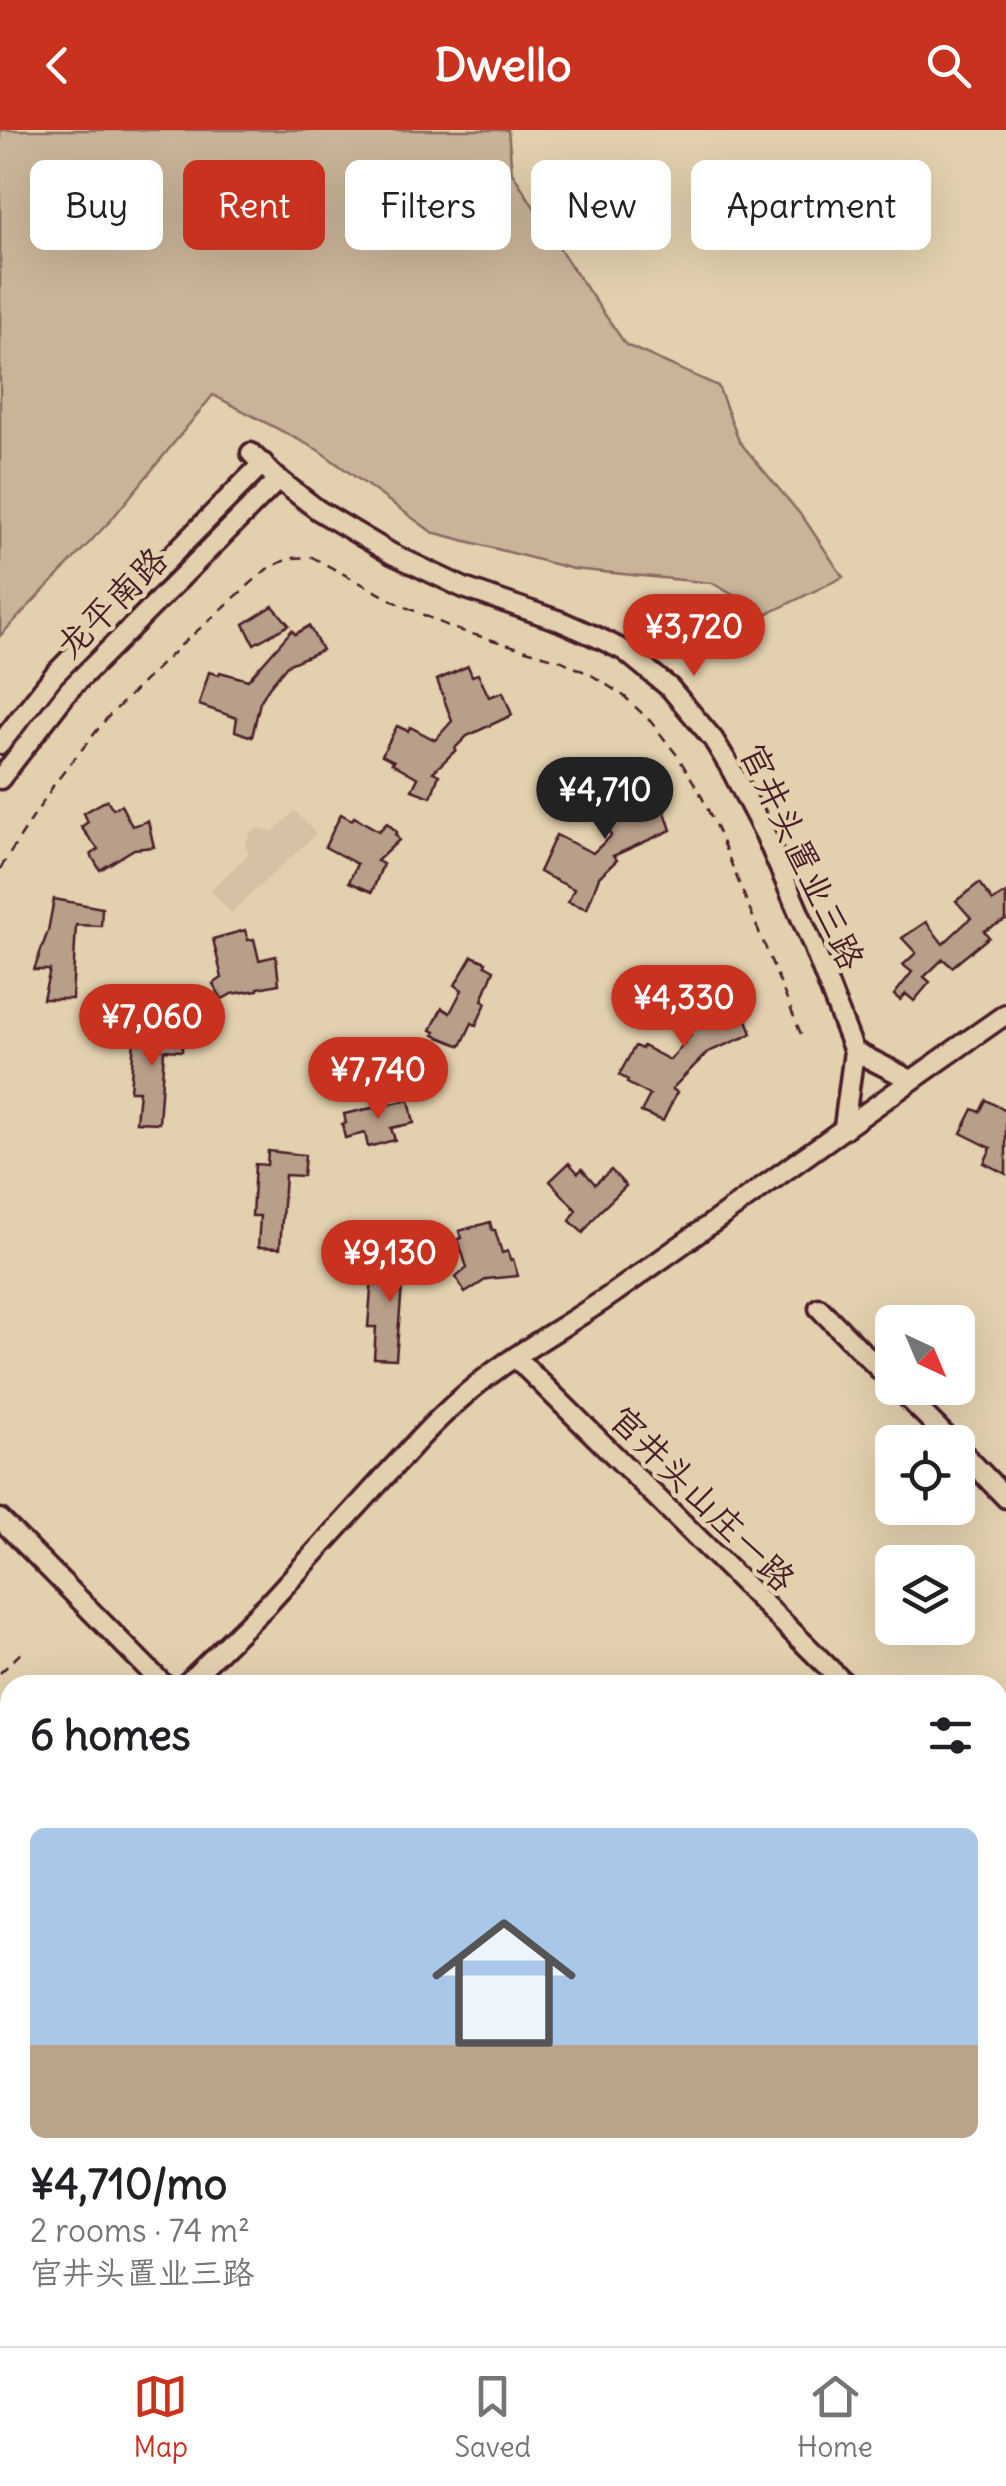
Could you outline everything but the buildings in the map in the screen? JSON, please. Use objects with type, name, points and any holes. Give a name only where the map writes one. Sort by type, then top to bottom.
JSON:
[{"type":"street","name":"官井头置业三路","points":[[257,458],[318,510],[392,554],[464,588],[560,621],[613,645],[670,688],[713,738],[747,798],[800,915],[854,1050],[844,1127]]},
{"type":"street","name":"龙平南路","points":[[0,744],[54,675],[257,458]]},
{"type":"street","name":"龙平南路","points":[[0,779],[69,690],[278,479]]},
{"type":"street","points":[[195,1675],[268,1604],[440,1416],[515,1357],[614,1293],[1006,1014]]},
{"type":"street","points":[[854,1050],[912,1080]]},
{"type":"street","points":[[819,1308],[875,1365]]},
{"type":"street","name":"官井头山庄一路","points":[[515,1357],[836,1675]]},
{"type":"street","points":[[915,1405],[935,1425]]},
{"type":"street","points":[[975,1466],[1006,1498]]},
{"type":"street","points":[[0,1519],[154,1675]]},
{"type":"path","points":[[0,869],[55,783],[107,718],[267,569],[290,558],[312,557],[400,605],[455,629],[560,660],[594,676],[624,696],[651,722],[684,767],[717,829],[803,1039]]},
{"type":"path","points":[[0,1672],[25,1649]]},
{"type":"shaded area","points":[[0,130],[508,130],[511,160],[345,160],[345,250],[511,250],[511,162],[512,172],[531,202],[531,250],[561,250],[626,345],[718,386],[739,441],[805,520],[843,577],[767,614],[712,583],[573,569],[432,532],[318,450],[213,395],[111,520],[0,636]]},
{"type":"shaded area","points":[[295,811],[316,834],[231,913],[210,890],[249,854],[245,845],[251,832],[259,828],[273,832]]}]
